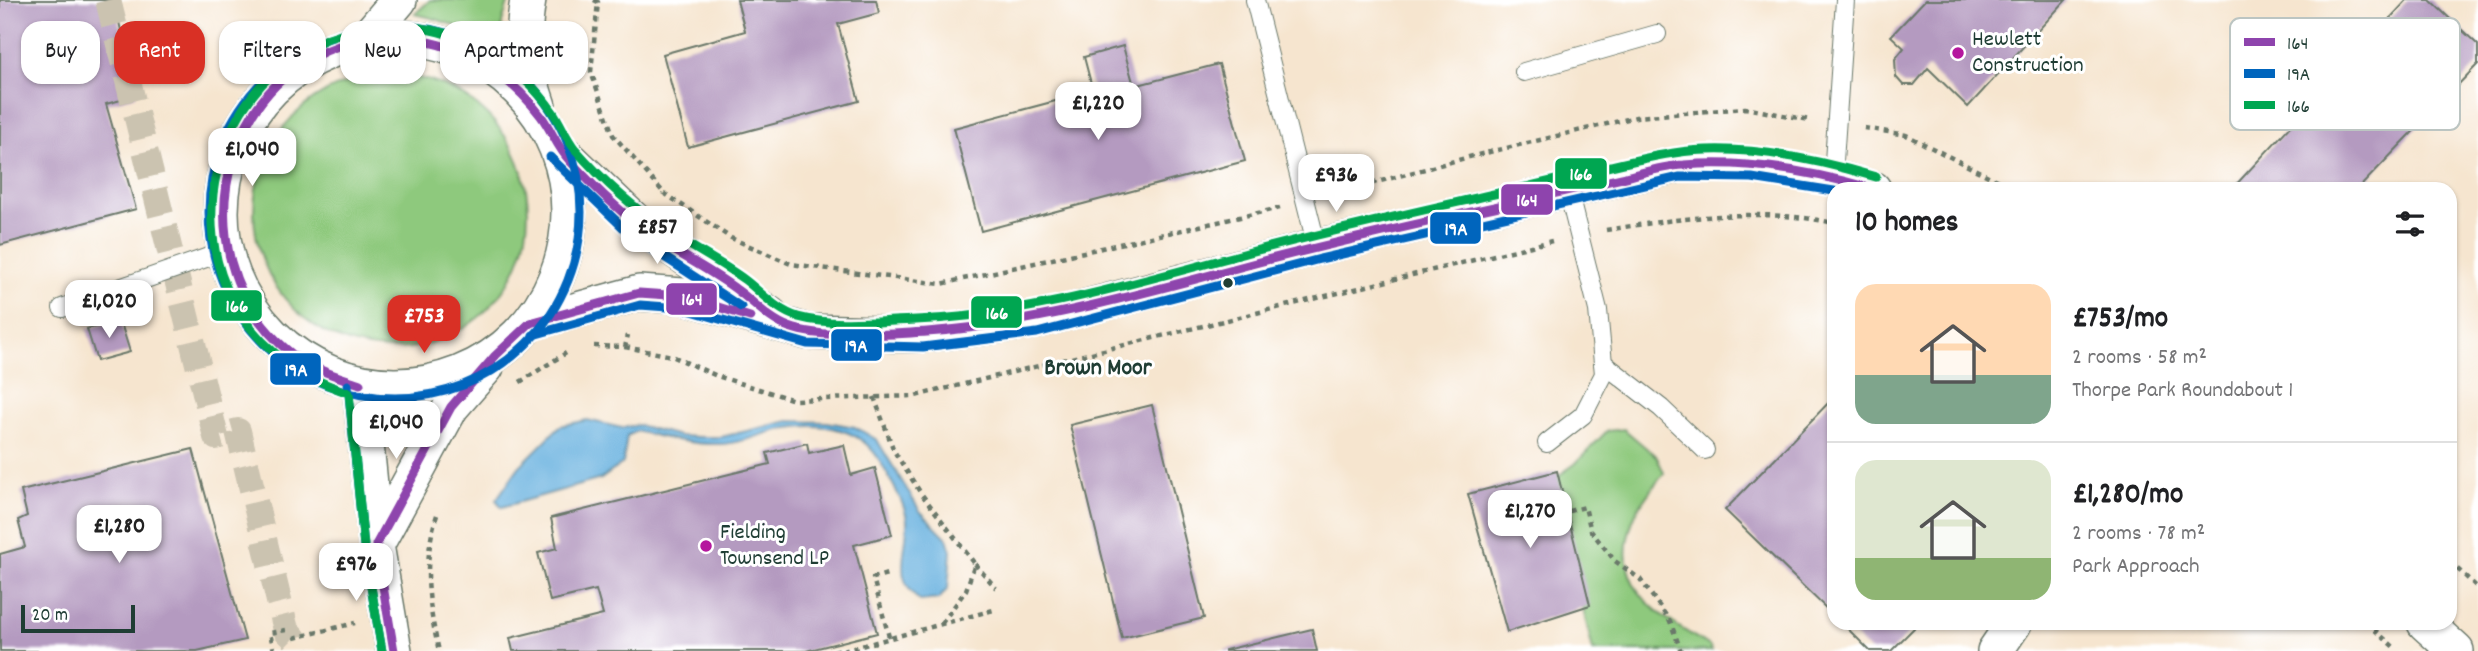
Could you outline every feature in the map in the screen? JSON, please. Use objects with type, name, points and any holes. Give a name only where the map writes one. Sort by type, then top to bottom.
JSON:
[{"type":"street","points":[[381,21],[398,0]]},
{"type":"street","points":[[376,545],[451,407],[495,356],[530,323],[551,292],[564,257],[570,221],[568,183],[525,69],[524,19],[528,0]]},
{"type":"street","points":[[426,41],[466,52],[509,79],[550,133],[640,226],[749,298],[783,326]]},
{"type":"street","points":[[340,47],[299,66],[255,107],[233,148],[222,193],[222,233],[231,271],[250,309],[266,330],[292,353],[324,372],[360,384],[407,387],[453,378],[495,356]]},
{"type":"street","points":[[530,323],[639,293],[683,296],[808,332],[921,335],[1034,321],[1317,247],[1678,165],[1726,162],[1779,166],[1851,182]]},
{"type":"street","points":[[360,384],[376,545],[394,651]]},
{"type":"street","points":[[1996,651],[2010,630]]},
{"type":"street","points":[[2434,630],[2456,651]]},
{"type":"lane","points":[[1255,0],[1317,247]]},
{"type":"lane","points":[[1833,176],[1839,124],[1845,0]]},
{"type":"lane","points":[[1524,72],[1657,34]]},
{"type":"lane","points":[[1547,443],[1583,415],[1604,374],[1598,310],[1568,191]]},
{"type":"lane","points":[[62,308],[226,251]]},
{"type":"lane","points":[[1603,363],[1661,408],[1705,450]]},
{"type":"path","points":[[664,192],[731,238],[791,264],[941,284],[1304,202],[1469,157],[1636,117],[1745,108],[1906,135],[2000,182]]},
{"type":"path","points":[[874,397],[894,450],[920,492],[996,588]]},
{"type":"path","points":[[1569,511],[1585,507],[1591,531],[1615,561],[1640,579],[1670,621],[1681,651]]},
{"type":"path","points":[[942,623],[966,590],[975,564]]},
{"type":"path","points":[[2457,568],[2478,588]]},
{"type":"path","points":[[889,637],[873,578],[891,573]]},
{"type":"path","points":[[834,651],[997,609]]},
{"type":"path","points":[[294,638],[351,624]]},
{"type":"path","points":[[274,651],[270,634],[286,630]]},
{"type":"path","points":[[2375,630],[2398,651]]},
{"type":"green space","points":[[430,0],[509,0],[503,21],[441,21],[415,14]]},
{"type":"green space","points":[[426,79],[456,91],[488,115],[505,136],[518,159],[528,199],[526,239],[518,265],[497,299],[478,318],[456,333],[418,347],[404,349],[364,347],[338,339],[304,318],[285,299],[270,277],[256,239],[254,225],[256,185],[270,147],[285,125],[304,106],[341,84],[426,84]]},
{"type":"green space","points":[[1624,429],[1657,457],[1664,473],[1636,513],[1628,538],[1626,560],[1631,578],[1654,609],[1710,646],[1712,651],[1593,651],[1552,480],[1575,464],[1607,431]]},
{"type":"water","points":[[587,420],[622,428],[638,425],[679,436],[699,437],[721,437],[789,421],[827,422],[855,427],[877,440],[920,511],[947,538],[951,551],[948,588],[939,599],[920,601],[911,592],[903,573],[907,521],[897,491],[873,451],[864,442],[853,435],[829,427],[788,428],[721,444],[689,442],[636,431],[627,436],[623,463],[601,479],[502,507],[496,500],[519,467],[560,426]]},
{"type":"building","points":[[0,0],[114,0],[119,21],[114,21],[114,84],[133,84],[136,96],[106,104],[136,209],[0,245]]},
{"type":"building","points":[[737,0],[876,0],[879,13],[838,24],[859,101],[688,147],[663,54],[745,31]]},
{"type":"building","name":"Hewlett Construction","points":[[1925,0],[2066,0],[1968,107],[1928,68],[1914,85],[1903,85],[1896,77],[1895,59],[1904,48],[1891,36]]},
{"type":"building","points":[[2407,0],[2430,0],[2449,18],[2390,18]]},
{"type":"building","points":[[2460,28],[2478,45],[2478,64],[2460,83]]},
{"type":"building","points":[[1123,46],[1134,86],[1219,64],[1245,161],[981,231],[954,128],[1093,91],[1084,57]]},
{"type":"building","points":[[2287,130],[2415,130],[2365,182],[2238,182]]},
{"type":"building","points":[[120,320],[130,352],[97,361],[87,329]]},
{"type":"building","points":[[1827,404],[1827,609],[1725,510]]},
{"type":"building","points":[[1152,405],[1204,618],[1122,638],[1070,425]]},
{"type":"building","name":"Fielding Townsend LP","points":[[807,443],[809,453],[844,445],[851,475],[875,468],[892,535],[854,545],[877,633],[806,651],[513,651],[510,638],[603,615],[596,590],[550,601],[538,553],[557,548],[551,518],[770,464],[767,453]]},
{"type":"building","points":[[193,449],[245,640],[197,651],[0,651],[0,554],[25,547],[18,520],[27,516],[21,491]]},
{"type":"building","points":[[1557,471],[1590,605],[1507,632],[1468,494]]},
{"type":"building","points":[[1312,629],[1317,651],[1225,651],[1225,650]]},
{"type":"building","points":[[1849,630],[1912,630],[1891,651],[1870,651]]},
{"type":"tunnel","points":[[108,0],[216,437],[238,431],[286,630],[294,638],[297,651]]},
{"type":"transit line","name":"19A","points":[[395,26],[431,29],[466,40],[498,57],[527,80],[550,109],[567,141],[578,176],[581,212],[578,248],[567,283],[550,315],[527,344],[498,367],[466,384],[431,395],[395,398],[359,395],[324,384],[292,367],[263,344],[240,315],[223,283],[212,248],[209,212],[212,176],[223,141],[240,109],[263,80],[292,57],[324,40],[359,29],[395,26]]},
{"type":"transit line","name":"166","points":[[382,651],[364,546],[349,393],[277,354],[232,300],[213,237],[217,172],[242,111],[285,63],[345,33],[420,28],[459,38],[495,56],[527,81],[541,96],[575,149],[633,205],[672,234],[736,274],[783,311],[798,317],[827,322],[959,317],[1044,304],[1129,285],[1352,227],[1634,160],[1674,153],[1725,150],[1776,154],[1876,177]]},
{"type":"transit line","name":"164","points":[[360,384],[325,372],[292,354],[253,312],[231,262],[225,209],[233,157],[256,110],[291,72],[338,46],[396,38],[417,40],[458,51],[495,72],[512,85],[541,116],[570,161],[634,221],[667,246],[727,283],[775,320],[789,327],[820,334],[927,332],[1053,314],[1352,239],[1676,166],[1732,164],[1780,168],[1846,182]]},
{"type":"transit line","name":"19A","points":[[550,157],[632,236],[741,307]]},
{"type":"transit line","name":"19A","points":[[533,335],[640,305],[681,308],[807,344],[923,347],[1037,333],[1320,259],[1680,177],[1752,178],[1827,190]]},
{"type":"transit line","name":"164","points":[[530,323],[639,293],[683,296],[750,317]]},
{"type":"transit line","name":"164","points":[[394,651],[376,545],[451,407],[495,356],[530,323]]},
{"type":"transit line","name":"19A","points":[[348,385],[364,546],[382,651]]},
{"type":"place","name":"Hewlett Construction","points":[[1958,53]]},
{"type":"place","name":"Fielding Townsend LP","points":[[706,546]]},
{"type":"district","name":"Brown Moor","points":[[1098,369]]}]
